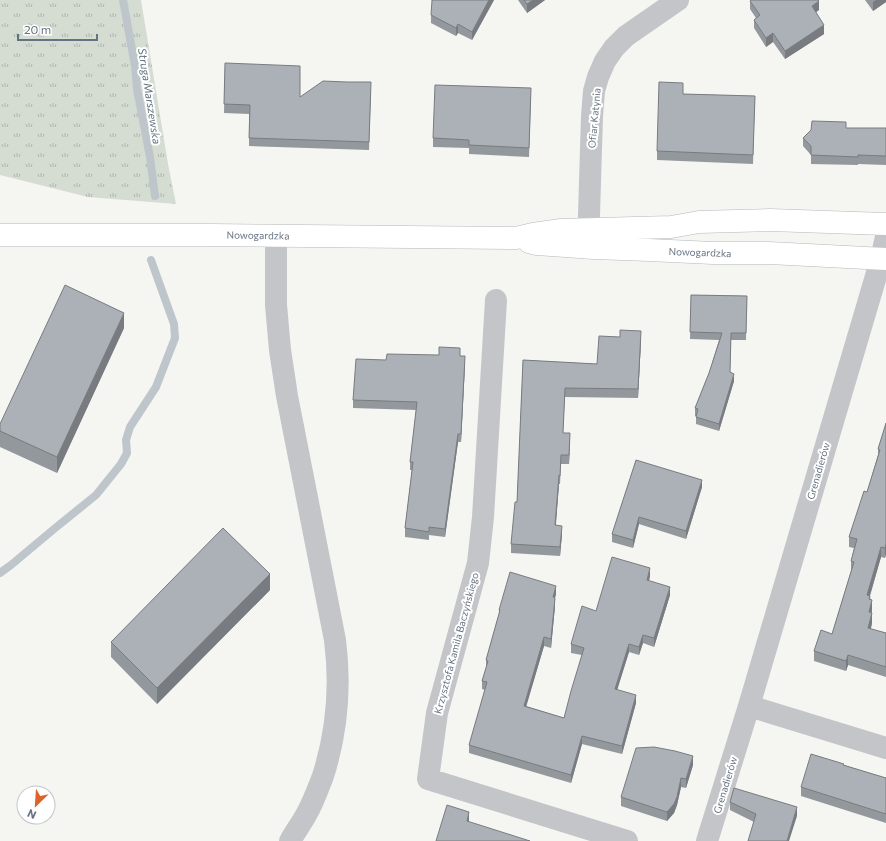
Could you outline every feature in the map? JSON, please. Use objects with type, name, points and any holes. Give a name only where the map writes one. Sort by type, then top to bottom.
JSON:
[{"type":"street","name":"Ofiar Katynia","points":[[588,239],[592,116],[594,91],[598,77],[605,61],[614,48],[626,36],[678,0]]},
{"type":"street","name":"Nowogardzka","points":[[0,234],[516,238],[537,244],[588,239],[700,222],[762,220],[886,224]]},
{"type":"street","points":[[276,236],[276,305],[280,350],[287,396],[338,660],[337,711],[334,734],[328,758],[319,787],[307,814],[290,841]]},
{"type":"street","name":"Grenadierów","points":[[708,841],[883,259],[886,237]]},
{"type":"street","name":"Nowogardzka","points":[[588,239],[713,253],[883,259]]},
{"type":"street","name":"Krzysztofa Kamila Baczyńskiego","points":[[496,300],[483,517],[478,563],[437,713],[428,779],[627,841]]},
{"type":"street","points":[[749,706],[886,748]]},
{"type":"green space","points":[[0,0],[141,0],[176,204],[88,197],[0,175]]},
{"type":"building","points":[[432,0],[489,0],[472,32],[458,24],[456,28],[431,15]]},
{"type":"building","points":[[524,0],[533,0],[527,4]]},
{"type":"building","points":[[818,0],[819,1],[812,6],[824,25],[785,51],[773,33],[766,38],[754,20],[760,15],[750,1]]},
{"type":"building","points":[[225,63],[300,66],[300,97],[323,81],[371,82],[369,142],[249,138],[250,105],[224,104]]},
{"type":"building","points":[[659,82],[683,83],[683,94],[755,96],[753,155],[657,151]]},
{"type":"building","points":[[435,85],[531,88],[529,148],[469,145],[469,140],[433,138]]},
{"type":"building","points":[[812,121],[846,122],[846,128],[886,128],[886,156],[858,155],[858,157],[811,155],[811,146],[803,138],[811,130]]},
{"type":"building","points":[[65,285],[124,313],[57,457],[0,431],[0,424]]},
{"type":"building","points":[[691,295],[747,296],[746,333],[731,333],[730,372],[734,374],[719,424],[696,417],[698,409],[695,408],[709,373],[722,333],[690,332]]},
{"type":"building","points":[[620,330],[641,331],[638,389],[565,388],[563,433],[570,433],[569,455],[561,455],[560,476],[559,475],[555,525],[562,526],[560,547],[511,544],[515,502],[517,502],[523,360],[597,364],[599,336],[620,337]]},
{"type":"building","points":[[439,347],[460,348],[460,356],[465,356],[461,434],[458,434],[445,529],[429,527],[429,532],[405,528],[413,462],[410,462],[417,402],[353,400],[356,359],[386,360],[387,354],[439,355]]},
{"type":"building","points":[[886,423],[886,544],[885,548],[881,547],[867,595],[870,596],[869,599],[872,600],[869,612],[872,613],[868,628],[886,633],[886,667],[848,655],[846,661],[814,651],[821,630],[832,634],[854,562],[851,561],[857,539],[849,537],[864,491],[867,492],[880,450],[878,449]]},
{"type":"building","points":[[636,460],[702,480],[686,531],[639,517],[633,540],[612,534]]},
{"type":"building","points":[[223,528],[270,574],[157,688],[111,642]]},
{"type":"building","points":[[612,557],[650,568],[647,580],[670,587],[654,638],[643,635],[639,647],[629,644],[615,689],[636,695],[622,746],[582,736],[571,775],[469,745],[487,682],[482,681],[488,661],[486,660],[510,572],[556,586],[553,597],[555,598],[551,639],[544,637],[524,706],[564,718],[584,648],[571,644],[582,606],[596,611]]},
{"type":"building","points":[[654,747],[693,756],[686,779],[681,778],[677,797],[674,804],[667,812],[621,797],[636,748]]},
{"type":"building","points":[[811,754],[886,778],[886,814],[801,787]]},
{"type":"building","points":[[734,788],[797,807],[787,841],[748,841],[756,814],[730,802]]},
{"type":"building","points":[[447,805],[469,812],[467,821],[530,841],[436,841]]},
{"type":"waterway","name":"Struga Marszewska","points":[[123,0],[135,66],[137,89],[150,157],[155,196]]},
{"type":"waterway","name":"Struga Marszewska","points":[[0,573],[96,495],[121,464],[127,453],[126,440],[130,427],[156,387],[175,338],[174,324],[151,260]]}]
